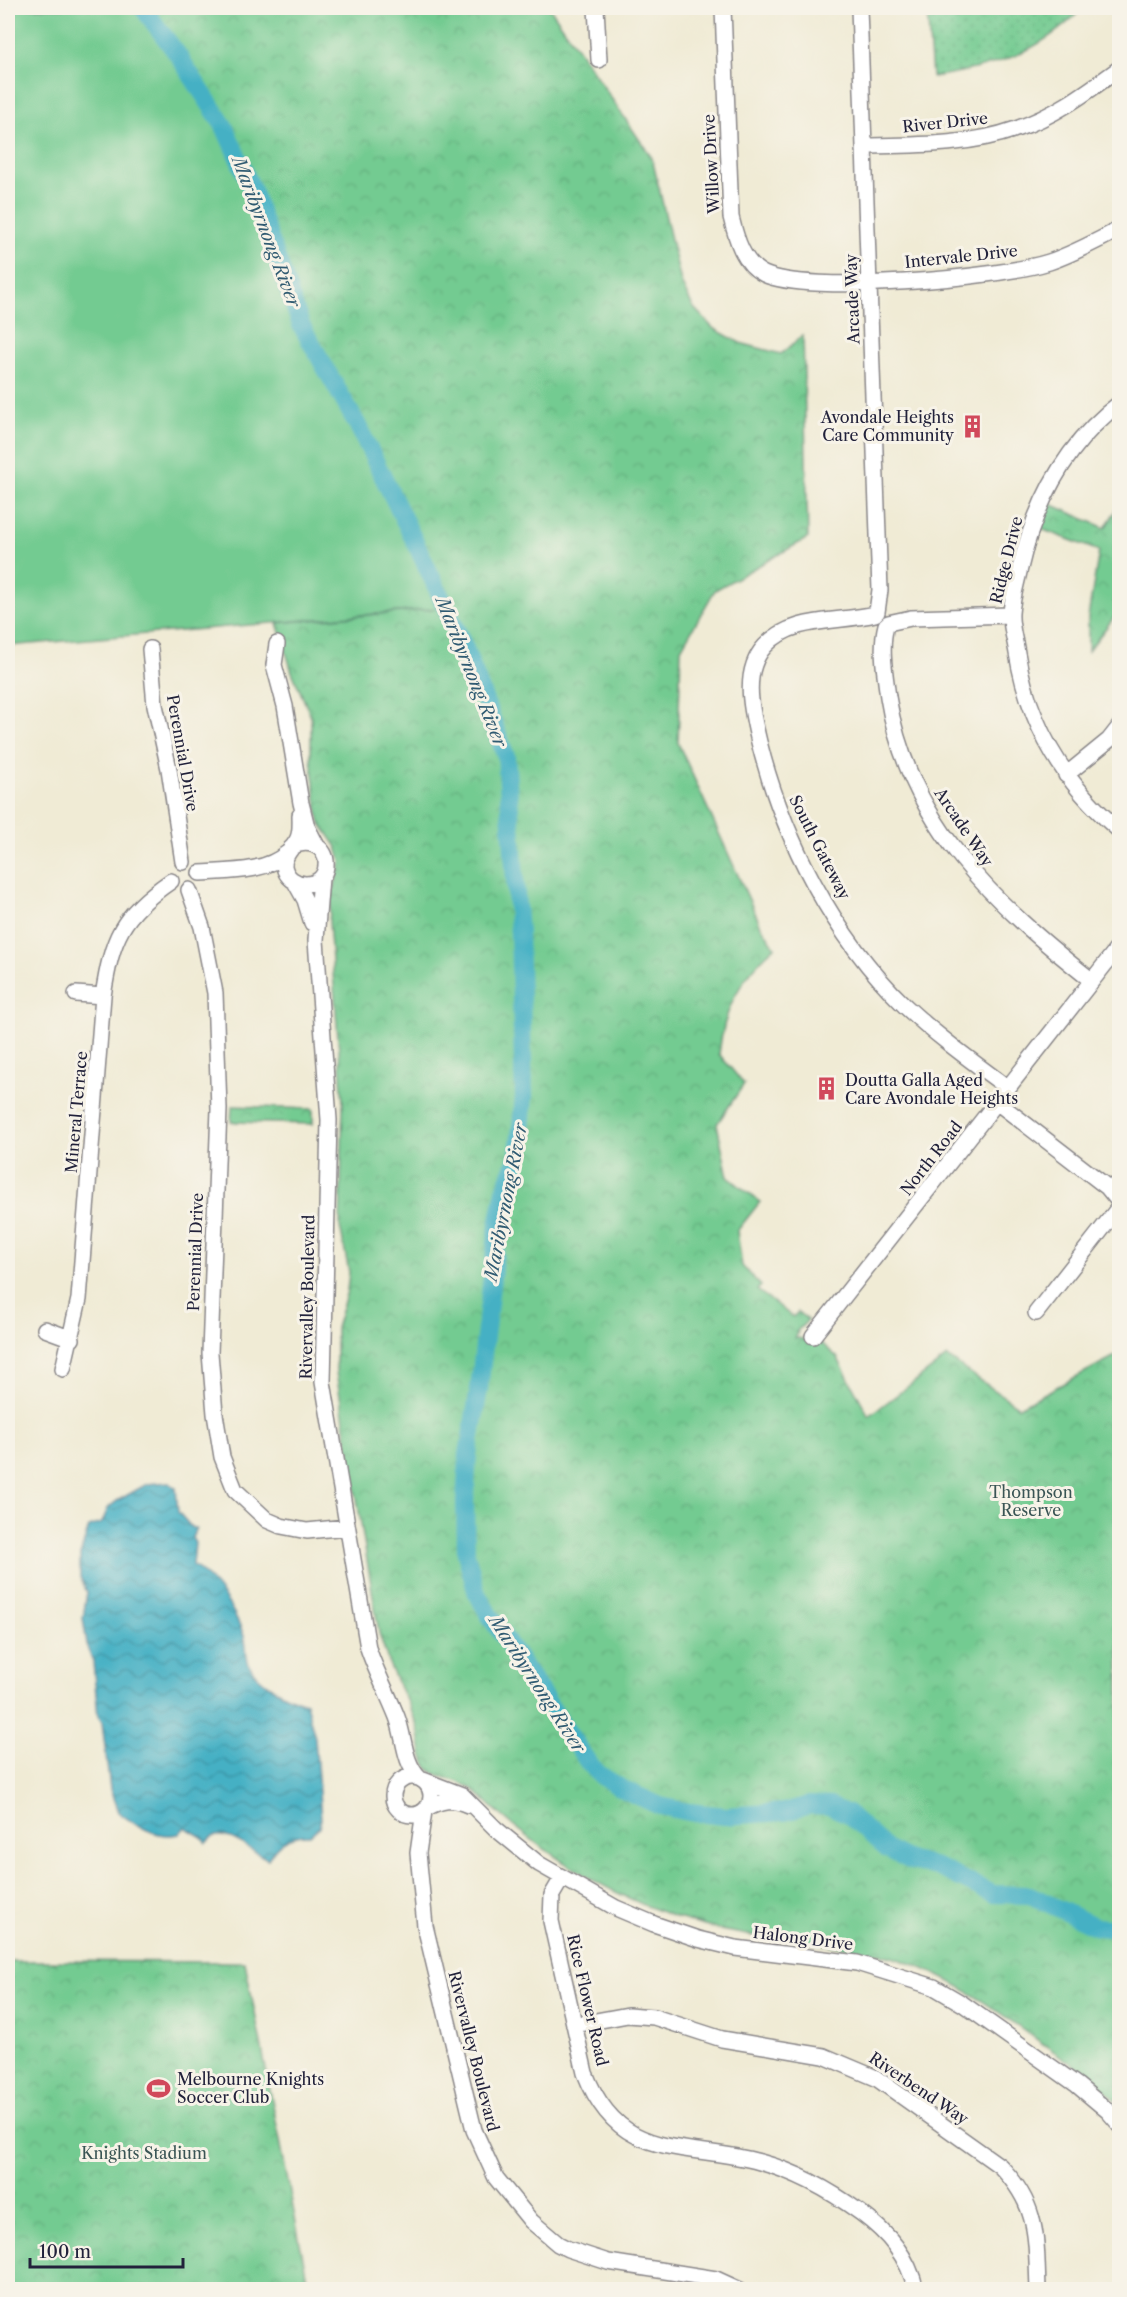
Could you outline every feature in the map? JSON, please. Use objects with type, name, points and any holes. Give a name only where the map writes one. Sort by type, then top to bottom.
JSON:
[{"type":"street","points":[[596,8],[599,60]]},
{"type":"street","name":"Willow Drive","points":[[723,8],[731,217],[741,249],[762,273],[783,281],[797,283],[870,282]]},
{"type":"street","name":"Arcade Way","points":[[859,8],[880,590],[883,648],[896,738],[925,802],[954,849],[997,901],[1090,980]]},
{"type":"street","name":"River Drive","points":[[865,146],[958,141],[992,136],[1017,129],[1082,96],[1119,68]]},
{"type":"street","name":"Intervale Drive","points":[[870,282],[1010,271],[1050,262],[1119,229]]},
{"type":"street","name":"Ridge Drive","points":[[1119,403],[1082,438],[1060,467],[1043,497],[1026,540],[1011,615],[1021,677],[1032,712],[1048,749],[1094,809],[1119,831]]},
{"type":"street","name":"South Gateway","points":[[1008,1088],[940,1037],[903,1004],[868,963],[824,898],[786,826],[773,793],[757,732],[750,690],[750,674],[763,648],[784,630],[807,623],[1011,615]]},
{"type":"street","points":[[241,869],[279,872],[293,880],[308,884],[321,878],[325,872],[326,857],[307,827],[301,803],[285,706],[274,665],[277,644]]},
{"type":"street","name":"Perennial Drive","points":[[150,650],[154,705],[169,769],[183,862]]},
{"type":"street","points":[[1066,775],[1109,740],[1119,726]]},
{"type":"street","points":[[293,880],[284,866],[289,851],[299,835],[301,803]]},
{"type":"street","points":[[200,873],[274,863],[303,843],[317,846]]},
{"type":"street","points":[[183,862],[194,864],[200,873],[198,884],[189,890],[179,889],[171,881],[171,871],[183,862]]},
{"type":"street","name":"Rivervalley Boulevard","points":[[321,878],[316,940],[329,1120],[323,1382],[368,1648],[397,1716],[405,1751],[421,1779]]},
{"type":"street","name":"Rivervalley Boulevard","points":[[293,880],[305,900],[316,940]]},
{"type":"street","name":"Mineral Terrace","points":[[63,1369],[72,1339],[79,1299],[103,996],[116,938],[131,914],[171,881]]},
{"type":"street","name":"Perennial Drive","points":[[189,890],[207,945],[215,993],[219,1109],[210,1353],[214,1414],[222,1457],[235,1490],[267,1520],[281,1526],[307,1531],[347,1527]]},
{"type":"street","name":"North Road","points":[[813,1336],[998,1103],[1119,945]]},
{"type":"street","points":[[76,994],[103,996]]},
{"type":"street","points":[[998,1103],[1107,1187],[1119,1205],[1036,1313]]},
{"type":"street","points":[[45,1329],[72,1339]]},
{"type":"street","name":"Rivervalley Boulevard","points":[[394,1789],[405,1751]]},
{"type":"street","points":[[426,1809],[431,1793],[421,1779],[408,1778],[394,1789],[394,1802],[401,1812],[413,1815],[426,1809],[441,1801],[450,1800],[471,1806]]},
{"type":"street","name":"Halong Drive","points":[[421,1779],[462,1795],[522,1852],[562,1878],[616,1908],[698,1939],[769,1954],[857,1963],[934,1987],[963,2004],[1077,2085],[1108,2110],[1119,2126]]},
{"type":"street","name":"Rivervalley Boulevard","points":[[426,1809],[418,1853],[426,1932],[478,2144],[489,2167],[531,2221],[549,2234],[573,2244],[579,2251],[608,2262],[716,2279],[740,2289]]},
{"type":"street","name":"Rivervalley Boulevard","points":[[401,1812],[418,1853]]},
{"type":"street","name":"Rice Flower Road","points":[[562,1878],[552,1895],[550,1908],[574,2025],[590,2085],[607,2112],[622,2125],[651,2143],[669,2148],[760,2162],[792,2173],[823,2188],[853,2207],[886,2234],[901,2252],[916,2289]]},
{"type":"street","name":"Riverbend Way","points":[[574,2025],[628,2015],[654,2017],[722,2039],[824,2056],[876,2078],[1000,2166],[1018,2186],[1032,2212],[1036,2230],[1038,2289]]},
{"type":"green space","points":[[8,8],[143,8],[178,55],[224,126],[252,189],[301,325],[357,424],[445,608],[8,646]]},
{"type":"green space","name":"Thompson Reserve","points":[[143,8],[550,8],[652,158],[681,282],[693,307],[713,328],[740,343],[781,354],[803,335],[808,538],[715,590],[681,649],[678,743],[761,926],[775,947],[752,970],[736,995],[725,1022],[719,1054],[744,1084],[717,1124],[728,1177],[760,1202],[737,1231],[742,1266],[761,1286],[757,1290],[793,1317],[798,1312],[808,1320],[796,1332],[798,1333],[795,1338],[807,1339],[813,1343],[819,1341],[837,1357],[869,1416],[947,1357],[1019,1407],[1117,1355],[1119,1360],[1119,2105],[1093,2080],[1073,2065],[983,2001],[941,1977],[896,1958],[872,1952],[719,1930],[666,1914],[606,1887],[578,1871],[524,1834],[470,1787],[436,1774],[426,1765],[416,1722],[391,1668],[379,1633],[336,1372],[336,1328],[347,1291],[349,1272],[340,1227],[343,1103],[329,922],[331,900],[341,861],[337,847],[319,821],[311,759],[311,717],[292,672],[277,623],[445,608],[357,424],[301,325],[252,189],[224,126],[178,55]]},
{"type":"green space","points":[[927,8],[1083,8],[1066,24],[1032,48],[975,69],[932,77]]},
{"type":"green space","points":[[1046,502],[1105,528],[1119,505],[1119,611],[1088,651],[1088,617],[1099,551],[1036,527]]},
{"type":"green space","points":[[232,1106],[313,1109],[313,1124],[231,1122]]},
{"type":"green space","name":"Knights Stadium","points":[[8,1961],[245,1962],[309,2289],[8,2289]]},
{"type":"water","points":[[168,1482],[176,1488],[178,1512],[192,1528],[196,1528],[192,1538],[195,1543],[193,1565],[210,1580],[230,1606],[244,1636],[248,1661],[253,1671],[274,1689],[306,1703],[315,1738],[321,1819],[319,1827],[310,1835],[285,1840],[268,1859],[227,1837],[212,1837],[206,1843],[202,1837],[185,1827],[179,1834],[171,1835],[147,1830],[118,1812],[110,1789],[102,1722],[98,1716],[93,1662],[87,1645],[83,1618],[87,1592],[80,1577],[80,1555],[89,1527],[102,1523],[108,1508],[147,1484]]},
{"type":"waterway","name":"Maribyrnong River","points":[[143,8],[178,55],[224,126],[252,189],[301,325],[357,424],[416,544],[464,646],[506,756],[519,933],[524,1096],[518,1157],[505,1190],[498,1225],[479,1389],[468,1454],[465,1501],[466,1554],[477,1594],[588,1762],[600,1775],[621,1788],[660,1806],[725,1816],[784,1812],[810,1805],[830,1806],[848,1814],[887,1849],[911,1861],[937,1867],[993,1894],[1030,1895],[1097,1927],[1120,1929]]},
{"type":"place","name":"Avondale Heights Care Community","points":[[972,426]]},
{"type":"place","name":"Doutta Galla Aged Care Avondale Heights","points":[[827,1089]]},
{"type":"place","name":"Melbourne Knights Soccer Club","points":[[159,2088]]}]
